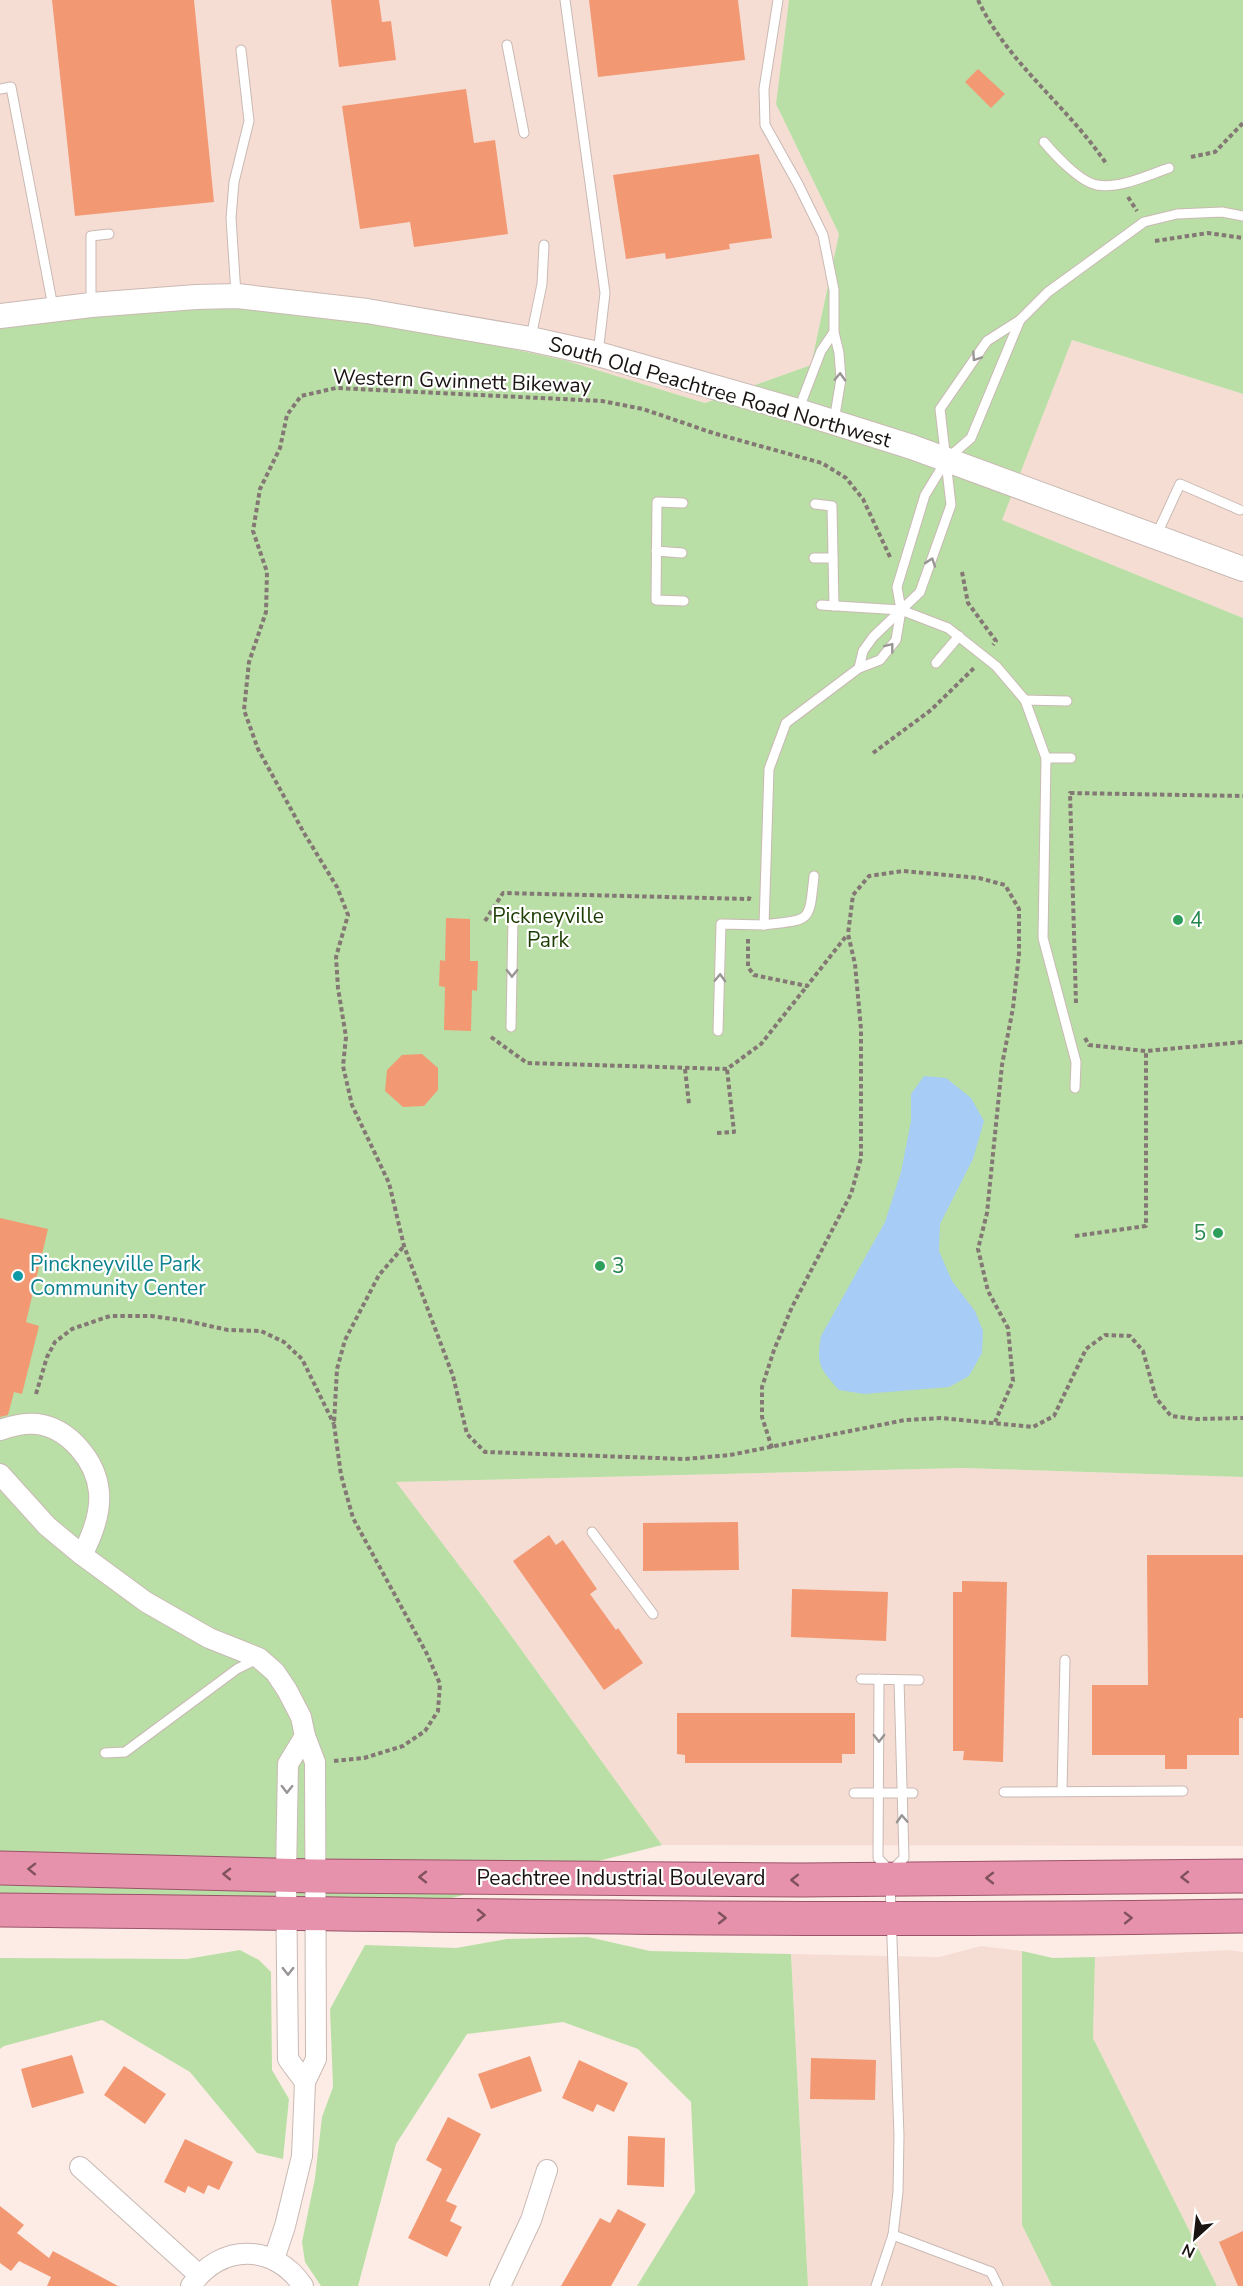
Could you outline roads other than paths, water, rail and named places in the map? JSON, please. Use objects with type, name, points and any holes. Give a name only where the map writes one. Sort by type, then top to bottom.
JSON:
[{"type":"highway","name":"Peachtree Industrial Boulevard","points":[[0,1868],[300,1876],[1243,1876]]},
{"type":"highway","name":"Peachtree Industrial Boulevard","points":[[0,1910],[674,1918],[1069,1919],[1243,1916]]},
{"type":"street","name":"South Old Peachtree Road Northwest","points":[[0,316],[91,305],[237,296],[367,311],[530,339],[598,354],[833,422],[947,459],[1243,569]]},
{"type":"street","points":[[0,1430],[13,1425],[38,1424],[61,1433],[88,1460],[94,1470],[99,1493],[98,1511],[92,1535],[82,1555]]},
{"type":"street","points":[[0,1474],[47,1526],[146,1602],[209,1638],[259,1658],[275,1672],[301,1717],[305,1736],[315,1762],[300,1876],[301,1912],[288,2059],[305,2082]]},
{"type":"street","points":[[274,2259],[285,2226],[302,2156],[305,2082],[316,2059],[288,1764],[305,1736]]},
{"type":"street","points":[[80,2167],[195,2280],[218,2261],[228,2256],[251,2254],[274,2259],[295,2274],[303,2286]]},
{"type":"street","points":[[500,2286],[531,2220],[547,2170]]},
{"type":"lane","points":[[565,0],[605,293],[598,354]]},
{"type":"lane","points":[[778,0],[764,89],[765,126],[798,184],[823,235],[834,290],[834,332],[839,353],[841,379],[833,422]]},
{"type":"lane","points":[[507,45],[524,133]]},
{"type":"lane","points":[[237,296],[231,218],[234,182],[249,120],[241,50]]},
{"type":"lane","points":[[0,89],[10,87],[53,309]]},
{"type":"lane","points":[[1044,142],[1063,164],[1096,185],[1114,185],[1169,168]]},
{"type":"lane","points":[[858,668],[863,651],[873,637],[921,592],[951,505],[940,410],[987,341],[1020,320],[1048,292],[1144,222],[1178,214],[1222,213],[1243,216]]},
{"type":"lane","points":[[91,305],[91,236],[109,234]]},
{"type":"lane","points":[[530,339],[542,284],[544,245]]},
{"type":"lane","points":[[764,925],[770,769],[786,723],[858,668],[880,660],[896,640],[901,610],[897,587],[925,495],[947,459],[971,438],[1020,320]]},
{"type":"lane","points":[[798,411],[821,351],[834,332]]},
{"type":"lane","points":[[1156,536],[1180,484],[1240,510]]},
{"type":"lane","points":[[683,503],[657,502],[656,600],[684,600]]},
{"type":"lane","points":[[815,504],[832,506],[834,606]]},
{"type":"lane","points":[[657,551],[682,552]]},
{"type":"lane","points":[[814,558],[833,558]]},
{"type":"lane","points":[[821,605],[901,610],[948,628],[996,666],[1025,700],[1046,758],[1043,938],[1076,1062],[1076,1088]]},
{"type":"lane","points":[[936,663],[959,636]]},
{"type":"lane","points":[[1025,700],[1067,701]]},
{"type":"lane","points":[[1046,758],[1071,758]]},
{"type":"lane","points":[[718,1031],[722,924],[764,925],[801,920],[810,910],[814,876]]},
{"type":"lane","points":[[511,1027],[513,918]]},
{"type":"lane","points":[[592,1532],[653,1614]]},
{"type":"lane","points":[[105,1753],[125,1752],[237,1669],[259,1658]]},
{"type":"lane","points":[[1062,1791],[1065,1660]]},
{"type":"lane","points":[[861,1679],[919,1680]]},
{"type":"lane","points":[[876,2286],[892,2235],[898,2192],[899,2136],[890,1875],[878,1858],[879,1679]]},
{"type":"lane","points":[[890,1875],[904,1858],[899,1680]]},
{"type":"lane","points":[[1004,1792],[1183,1791]]},
{"type":"lane","points":[[854,1793],[913,1792]]},
{"type":"lane","points":[[892,2235],[991,2272],[998,2286]]},
{"type":"water","points":[[924,1076],[946,1078],[971,1098],[984,1121],[973,1159],[940,1224],[939,1251],[952,1281],[975,1311],[983,1331],[982,1353],[969,1376],[949,1387],[864,1394],[839,1390],[827,1376],[819,1360],[821,1336],[885,1222],[901,1172],[911,1121],[911,1094]]},
{"type":"place","name":"4","points":[[1178,920]]},
{"type":"place","name":"5","points":[[1218,1233]]},
{"type":"place","name":"3","points":[[600,1266]]},
{"type":"place","name":"Pinckneyville Park Community Center","points":[[18,1276]]},
{"type":"park label","name":"Pickneyville Park","points":[[548,928]]}]
